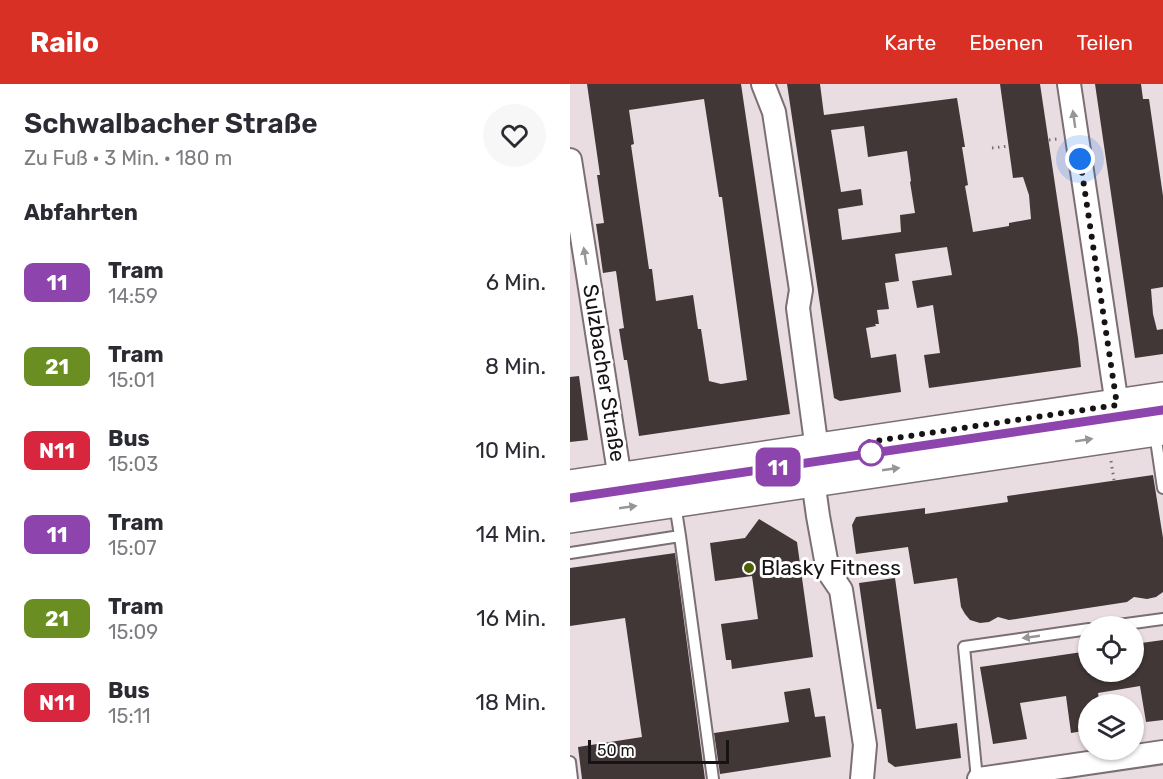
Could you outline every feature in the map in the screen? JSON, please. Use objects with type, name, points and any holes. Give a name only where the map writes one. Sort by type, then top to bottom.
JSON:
[{"type":"main road","points":[[570,516],[675,501],[815,465],[1117,405],[1163,399]]},
{"type":"main road","points":[[570,487],[620,479],[815,465],[1159,429]]},
{"type":"street","points":[[763,84],[774,112],[801,290],[798,308],[828,572],[842,590],[865,745],[862,779]]},
{"type":"street","points":[[1069,84],[1117,405]]},
{"type":"street","name":"Sulzbacher Straße","points":[[570,160],[620,479]]},
{"type":"street","points":[[978,779],[1163,752]]},
{"type":"lane","points":[[1159,429],[1163,488]]},
{"type":"lane","points":[[675,501],[713,779]]},
{"type":"lane","points":[[570,553],[680,536]]},
{"type":"lane","points":[[1144,622],[1163,619]]},
{"type":"lane","points":[[978,779],[963,647],[1078,631]]},
{"type":"lane","points":[[570,762],[572,779]]},
{"type":"path","points":[[992,148],[1009,146]]},
{"type":"path","points":[[1110,455],[1114,480]]},
{"type":"building","points":[[587,84],[741,84],[790,414],[639,436],[627,360],[624,360],[619,329],[624,328],[616,271],[603,273],[596,224],[604,223],[597,175],[600,175]],"holes":[[[704,99],[719,197],[722,197],[747,380],[721,384],[709,381],[693,295],[656,301],[652,269],[649,269],[631,145],[634,144],[629,110]]]},
{"type":"building","points":[[787,84],[820,84],[824,115],[957,98],[965,147],[962,147],[968,185],[965,186],[973,232],[1009,226],[1009,223],[1031,219],[1029,195],[1023,177],[1013,178],[1000,84],[1040,84],[1081,367],[929,388],[924,355],[940,353],[933,305],[917,308],[912,281],[952,275],[947,247],[895,254],[899,281],[885,283],[889,309],[877,310],[879,324],[866,328],[871,358],[896,354],[901,392],[840,401],[834,398]],"holes":[[[864,126],[868,157],[907,151],[915,213],[900,215],[901,232],[842,240],[838,209],[863,205],[861,189],[841,192],[831,130]]]},
{"type":"building","points":[[1095,84],[1141,84],[1143,99],[1149,99],[1163,196],[1163,287],[1151,289],[1157,330],[1163,329],[1163,354],[1135,358]]},
{"type":"building","points":[[579,376],[588,440],[570,442],[570,377]]},
{"type":"building","points":[[1153,475],[1163,538],[1163,592],[1156,597],[1147,599],[1134,597],[1127,602],[1009,620],[998,617],[989,622],[980,623],[970,620],[961,607],[957,578],[914,584],[908,547],[856,554],[852,525],[856,517],[925,508],[925,514],[1008,502],[1007,496]]},
{"type":"building","points":[[759,519],[797,542],[813,657],[732,669],[731,660],[726,660],[721,624],[758,619],[752,576],[715,581],[710,543],[745,538]]},
{"type":"building","points":[[675,553],[705,779],[582,779],[578,747],[642,737],[625,618],[570,626],[570,568]]},
{"type":"building","points":[[895,578],[916,729],[957,723],[961,758],[895,767],[888,762],[881,709],[877,709],[859,583]]},
{"type":"building","points":[[1163,640],[1163,720],[1146,722],[1144,694],[1141,694],[1140,686],[1098,694],[1078,694],[1078,732],[1071,733],[1066,696],[1020,703],[1027,739],[993,744],[980,667],[1078,653],[1078,682],[1144,682],[1144,643]]},
{"type":"building","points":[[810,688],[815,717],[825,716],[831,757],[720,774],[714,733],[789,722],[784,692]]},
{"type":"tram line","points":[[570,497],[1163,410]]},
{"type":"tram line","name":"11","points":[[570,498],[1163,410]]},
{"type":"place","name":"Blasky Fitness","points":[[749,568]]},
{"type":"route","points":[[871,453],[869,442],[1117,405],[1080,159]]}]
